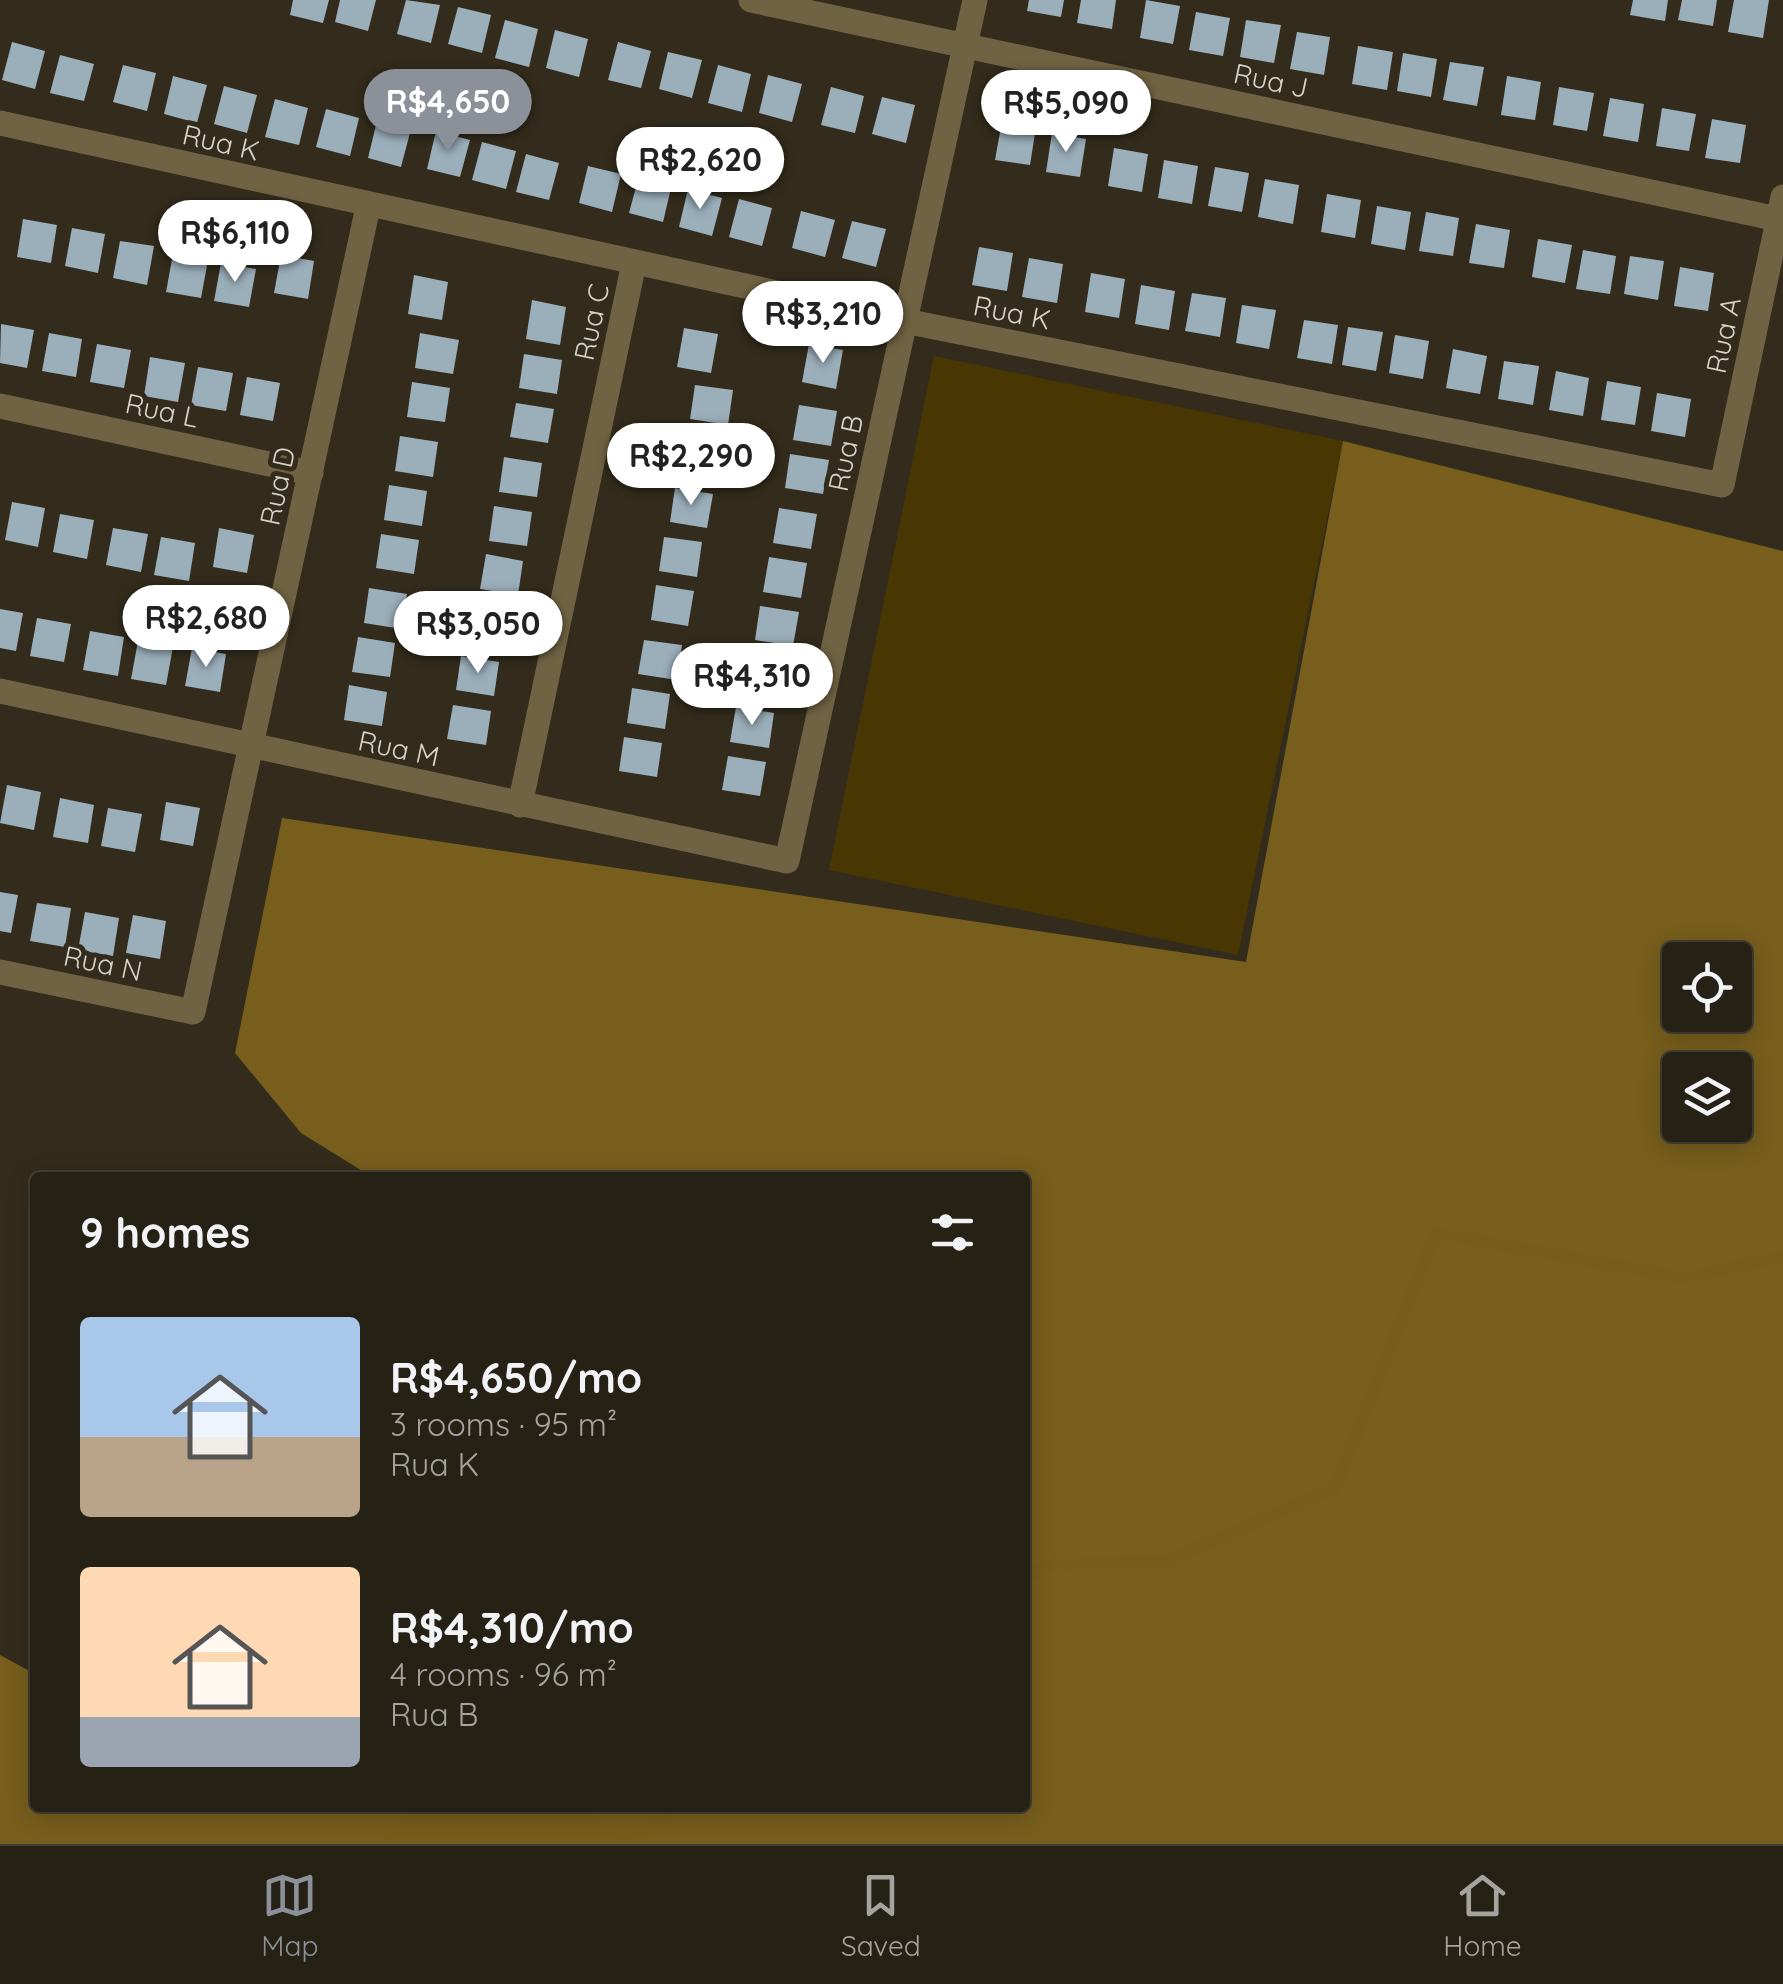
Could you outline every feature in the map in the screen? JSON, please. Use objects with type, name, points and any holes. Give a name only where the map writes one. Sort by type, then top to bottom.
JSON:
[{"type":"street","name":"Rua J","points":[[751,0],[1781,208]]},
{"type":"street","name":"Rua B","points":[[787,861],[975,0]]},
{"type":"street","name":"Rua K","points":[[0,123],[368,207],[905,320],[1722,485]]},
{"type":"street","name":"Rua D","points":[[193,1012],[368,207]]},
{"type":"street","name":"Rua A","points":[[1722,485],[1781,208]]},
{"type":"street","name":"Rua C","points":[[520,805],[634,263]]},
{"type":"street","name":"Rua L","points":[[0,406],[310,473]]},
{"type":"street","name":"Rua M","points":[[0,691],[787,861]]},
{"type":"street","name":"Rua N","points":[[0,972],[193,1012]]},
{"type":"shaded area","points":[[934,356],[1343,441],[1238,955],[829,870]]},
{"type":"shaded area","points":[[1343,441],[1783,551],[1783,1844],[0,1844],[0,1655],[30,1671],[30,1812],[1030,1812],[1030,1172],[364,1172],[301,1133],[235,1053],[282,818],[1246,962]]},
{"type":"shaded area","points":[[405,1812],[589,1812],[631,1844],[381,1844]]},
{"type":"building","points":[[293,0],[329,0],[323,23],[290,15]]},
{"type":"building","points":[[340,0],[376,0],[368,31],[335,22]]},
{"type":"building","points":[[406,0],[440,5],[431,43],[397,34]]},
{"type":"building","points":[[1029,0],[1064,0],[1061,17],[1027,11]]},
{"type":"building","points":[[1081,0],[1116,0],[1112,29],[1077,23]]},
{"type":"building","points":[[1146,0],[1180,6],[1173,44],[1140,38]]},
{"type":"building","points":[[1633,0],[1668,0],[1665,21],[1630,15]]},
{"type":"building","points":[[1682,0],[1717,0],[1713,26],[1678,20]]},
{"type":"building","points":[[1734,0],[1769,0],[1763,38],[1728,32]]},
{"type":"building","points":[[458,7],[491,15],[482,53],[448,44]]},
{"type":"building","points":[[1196,12],[1230,18],[1223,56],[1189,50]]},
{"type":"building","points":[[505,20],[538,29],[529,67],[495,58]]},
{"type":"building","points":[[1246,20],[1281,25],[1274,63],[1240,57]]},
{"type":"building","points":[[555,30],[588,39],[579,77],[546,68]]},
{"type":"building","points":[[1297,32],[1330,37],[1324,75],[1290,69]]},
{"type":"building","points":[[12,42],[45,51],[35,89],[2,80]]},
{"type":"building","points":[[618,42],[651,51],[641,88],[608,80]]},
{"type":"building","points":[[1358,46],[1393,52],[1387,90],[1352,84]]},
{"type":"building","points":[[668,52],[702,60],[692,98],[659,89]]},
{"type":"building","points":[[1403,53],[1437,59],[1431,97],[1397,91]]},
{"type":"building","points":[[60,55],[94,64],[84,101],[50,93]]},
{"type":"building","points":[[1450,62],[1484,67],[1477,106],[1443,100]]},
{"type":"building","points":[[123,65],[156,73],[147,111],[113,102]]},
{"type":"building","points":[[718,65],[751,74],[742,112],[708,103]]},
{"type":"building","points":[[768,75],[802,84],[792,122],[759,113]]},
{"type":"building","points":[[173,76],[207,85],[197,123],[164,114]]},
{"type":"building","points":[[1507,76],[1541,82],[1535,120],[1501,115]]},
{"type":"building","points":[[224,86],[257,95],[247,133],[214,124]]},
{"type":"building","points":[[831,87],[864,96],[855,133],[821,125]]},
{"type":"building","points":[[1559,87],[1594,93],[1587,131],[1553,125]]},
{"type":"building","points":[[882,97],[915,105],[906,143],[872,134]]},
{"type":"building","points":[[1610,98],[1644,104],[1638,142],[1603,136]]},
{"type":"building","points":[[275,99],[308,108],[299,145],[265,137]]},
{"type":"building","points":[[1662,108],[1696,114],[1689,151],[1656,146]]},
{"type":"building","points":[[326,109],[359,118],[350,156],[316,147]]},
{"type":"building","points":[[1712,119],[1746,125],[1740,163],[1705,158]]},
{"type":"building","points":[[377,121],[411,129],[401,167],[368,158]]},
{"type":"building","points":[[1002,121],[1036,127],[1030,165],[995,160]]},
{"type":"building","points":[[436,131],[470,140],[460,177],[427,169]]},
{"type":"building","points":[[1052,133],[1086,139],[1080,177],[1046,172]]},
{"type":"building","points":[[482,142],[516,151],[506,189],[472,180]]},
{"type":"building","points":[[1114,148],[1148,154],[1142,192],[1108,186]]},
{"type":"building","points":[[526,154],[559,163],[549,200],[516,192]]},
{"type":"building","points":[[1164,160],[1198,166],[1192,204],[1158,198]]},
{"type":"building","points":[[588,166],[621,174],[612,212],[579,203]]},
{"type":"building","points":[[1215,167],[1249,173],[1242,212],[1208,206]]},
{"type":"building","points":[[639,176],[672,184],[663,222],[629,213]]},
{"type":"building","points":[[1265,179],[1299,185],[1293,224],[1258,217]]},
{"type":"building","points":[[688,189],[722,198],[712,236],[679,227]]},
{"type":"building","points":[[1327,194],[1361,200],[1355,238],[1321,232]]},
{"type":"building","points":[[739,199],[772,208],[762,246],[729,237]]},
{"type":"building","points":[[1377,206],[1411,212],[1405,250],[1371,244]]},
{"type":"building","points":[[801,211],[835,220],[825,257],[792,248]]},
{"type":"building","points":[[1426,212],[1459,218],[1453,256],[1419,251]]},
{"type":"building","points":[[23,219],[57,225],[51,263],[17,257]]},
{"type":"building","points":[[852,221],[886,229],[876,267],[842,258]]},
{"type":"building","points":[[1476,224],[1510,230],[1504,268],[1469,263]]},
{"type":"building","points":[[72,228],[105,234],[98,273],[65,266]]},
{"type":"building","points":[[1538,239],[1572,245],[1565,283],[1532,277]]},
{"type":"building","points":[[120,241],[154,246],[147,285],[113,278]]},
{"type":"building","points":[[979,247],[1013,253],[1007,291],[972,285]]},
{"type":"building","points":[[1583,250],[1616,256],[1610,294],[1576,289]]},
{"type":"building","points":[[173,254],[208,260],[201,298],[166,292]]},
{"type":"building","points":[[281,255],[314,261],[308,299],[274,293]]},
{"type":"building","points":[[1630,256],[1664,261],[1658,300],[1624,294]]},
{"type":"building","points":[[1029,258],[1063,264],[1057,303],[1022,297]]},
{"type":"building","points":[[221,263],[256,269],[249,307],[214,301]]},
{"type":"building","points":[[1680,267],[1714,273],[1708,311],[1674,306]]},
{"type":"building","points":[[1091,273],[1125,279],[1119,318],[1085,312]]},
{"type":"building","points":[[414,275],[448,282],[442,320],[408,314]]},
{"type":"building","points":[[1141,285],[1175,291],[1169,330],[1135,324]]},
{"type":"building","points":[[1192,293],[1226,298],[1220,337],[1185,331]]},
{"type":"building","points":[[532,300],[566,307],[560,345],[526,339]]},
{"type":"building","points":[[1242,305],[1276,310],[1269,349],[1236,343]]},
{"type":"building","points":[[1304,320],[1338,325],[1332,364],[1297,358]]},
{"type":"building","points":[[1,324],[34,330],[27,368],[0,363]]},
{"type":"building","points":[[1348,327],[1383,332],[1376,371],[1342,365]]},
{"type":"building","points":[[684,328],[718,334],[711,373],[677,367]]},
{"type":"building","points":[[49,333],[82,339],[76,377],[42,371]]},
{"type":"building","points":[[420,333],[459,340],[453,374],[415,368]]},
{"type":"building","points":[[1395,335],[1429,341],[1423,379],[1389,373]]},
{"type":"building","points":[[97,344],[131,350],[124,388],[90,382]]},
{"type":"building","points":[[809,344],[843,350],[836,389],[802,382]]},
{"type":"building","points":[[1453,349],[1487,356],[1480,394],[1446,388]]},
{"type":"building","points":[[524,354],[562,360],[557,394],[519,388]]},
{"type":"building","points":[[150,357],[185,363],[178,402],[144,396]]},
{"type":"building","points":[[1504,361],[1539,366],[1533,405],[1498,399]]},
{"type":"building","points":[[198,367],[233,373],[226,411],[191,405]]},
{"type":"building","points":[[1556,371],[1589,378],[1583,416],[1549,410]]},
{"type":"building","points":[[247,377],[280,383],[273,421],[240,415]]},
{"type":"building","points":[[1607,381],[1641,387],[1635,425],[1601,420]]},
{"type":"building","points":[[412,382],[450,388],[445,422],[407,417]]},
{"type":"building","points":[[695,385],[733,390],[728,425],[690,419]]},
{"type":"building","points":[[1657,393],[1691,399],[1685,437],[1651,431]]},
{"type":"building","points":[[516,403],[554,409],[548,443],[510,437]]},
{"type":"building","points":[[799,405],[837,411],[831,446],[793,440]]},
{"type":"building","points":[[687,433],[725,439],[720,474],[682,468]]},
{"type":"building","points":[[400,436],[438,442],[433,477],[395,471]]},
{"type":"building","points":[[790,454],[829,460],[823,494],[785,488]]},
{"type":"building","points":[[504,457],[542,463],[537,497],[499,492]]},
{"type":"building","points":[[389,485],[427,491],[422,526],[384,520]]},
{"type":"building","points":[[675,488],[713,494],[707,528],[670,522]]},
{"type":"building","points":[[12,502],[45,508],[38,547],[5,540]]},
{"type":"building","points":[[494,506],[532,512],[527,546],[489,541]]},
{"type":"building","points":[[779,508],[817,514],[811,549],[773,543]]},
{"type":"building","points":[[60,514],[94,520],[87,559],[53,552]]},
{"type":"building","points":[[113,528],[148,534],[141,572],[106,565]]},
{"type":"building","points":[[219,528],[254,535],[247,573],[213,567]]},
{"type":"building","points":[[381,534],[419,540],[414,574],[376,568]]},
{"type":"building","points":[[161,537],[195,543],[189,581],[154,575]]},
{"type":"building","points":[[664,537],[702,542],[697,577],[659,571]]},
{"type":"building","points":[[486,554],[523,561],[518,595],[480,589]]},
{"type":"building","points":[[769,557],[807,563],[801,598],[763,592]]},
{"type":"building","points":[[656,585],[694,591],[688,626],[651,620]]},
{"type":"building","points":[[369,588],[407,594],[402,629],[364,623]]},
{"type":"building","points":[[760,606],[799,612],[793,646],[755,640]]},
{"type":"building","points":[[0,609],[23,613],[16,651],[0,648]]},
{"type":"building","points":[[474,609],[512,615],[507,649],[469,644]]},
{"type":"building","points":[[37,618],[71,624],[64,662],[30,656]]},
{"type":"building","points":[[90,631],[124,637],[118,676],[83,670]]},
{"type":"building","points":[[358,637],[395,643],[390,677],[352,672]]},
{"type":"building","points":[[644,640],[682,645],[677,680],[638,674]]},
{"type":"building","points":[[138,641],[173,647],[166,685],[131,679]]},
{"type":"building","points":[[192,648],[226,654],[220,692],[185,686]]},
{"type":"building","points":[[461,656],[499,662],[494,696],[456,690]]},
{"type":"building","points":[[749,660],[787,666],[781,701],[743,695]]},
{"type":"building","points":[[349,685],[387,692],[382,726],[344,720]]},
{"type":"building","points":[[632,688],[670,694],[665,729],[627,723]]},
{"type":"building","points":[[453,705],[491,711],[486,745],[447,739]]},
{"type":"building","points":[[736,707],[774,713],[769,748],[730,742]]},
{"type":"building","points":[[624,737],[662,743],[657,777],[619,771]]},
{"type":"building","points":[[728,756],[766,762],[760,796],[722,790]]},
{"type":"building","points":[[7,785],[41,792],[34,830],[0,823]]},
{"type":"building","points":[[60,798],[94,805],[88,843],[53,837]]},
{"type":"building","points":[[166,802],[200,808],[193,846],[160,840]]},
{"type":"building","points":[[108,808],[142,814],[135,852],[101,846]]},
{"type":"building","points":[[0,892],[18,895],[11,933],[0,931]]},
{"type":"building","points":[[37,903],[71,908],[65,947],[30,941]]},
{"type":"building","points":[[85,912],[119,918],[113,956],[78,950]]},
{"type":"building","points":[[133,915],[166,921],[160,959],[126,953]]},
{"type":"waterway","points":[[1030,1576],[1045,1565],[1167,1561],[1335,1488],[1436,1233],[1685,1278],[1783,1256]]},
{"type":"waterway","points":[[619,1844],[673,1812]]}]
